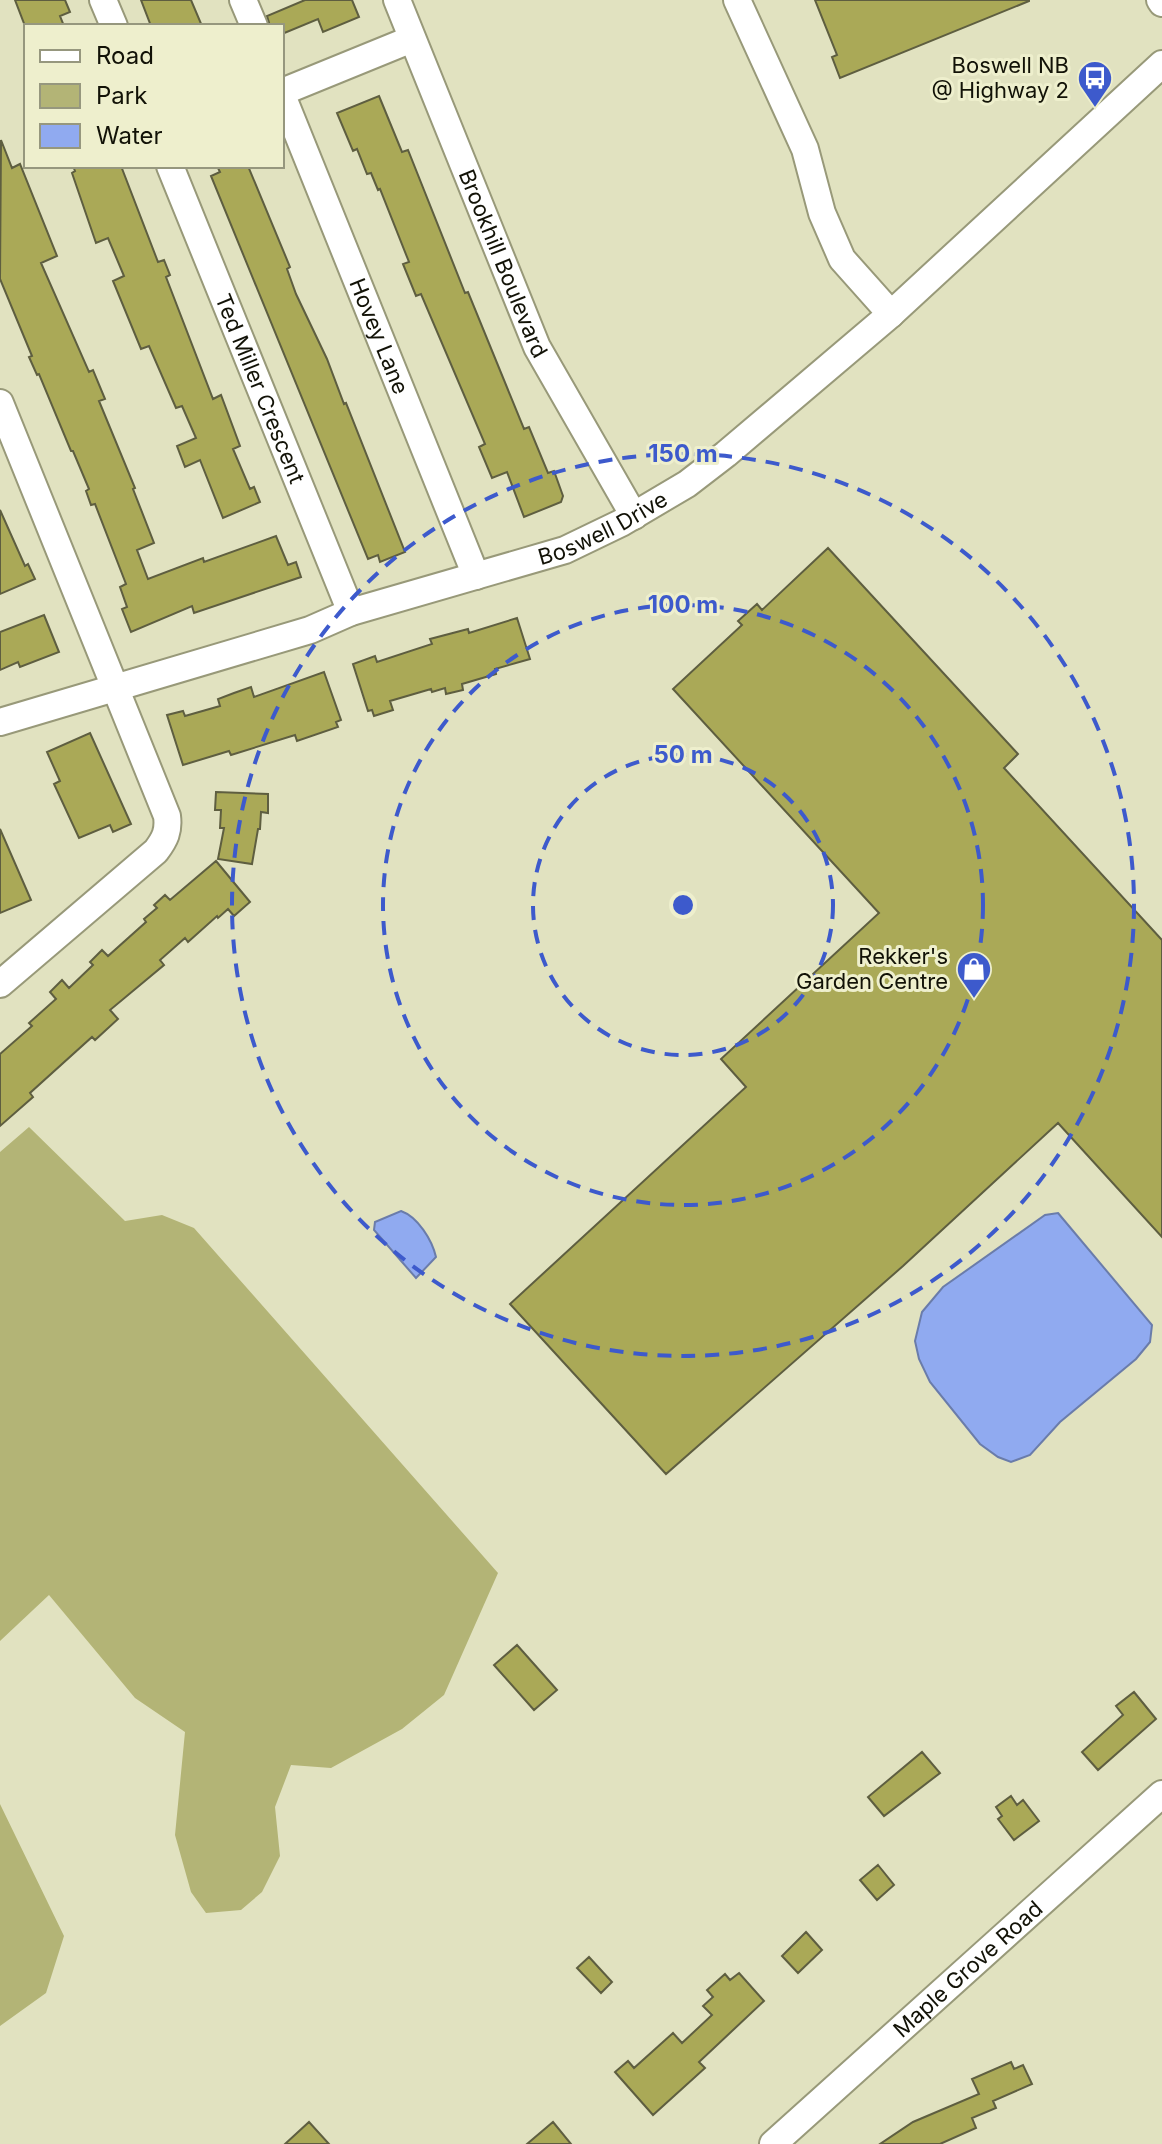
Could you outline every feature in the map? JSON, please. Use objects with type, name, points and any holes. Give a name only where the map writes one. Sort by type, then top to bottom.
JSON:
[{"type":"street","points":[[103,0],[113,24]]},
{"type":"street","points":[[243,0],[253,24]]},
{"type":"street","name":"Brookhill Boulevard","points":[[397,0],[537,347],[634,516]]},
{"type":"street","points":[[737,0],[805,149],[822,213],[842,259],[891,314]]},
{"type":"street","points":[[284,93],[412,39]]},
{"type":"street","name":"Boswell Drive","points":[[0,722],[310,630],[351,612],[565,550],[634,516],[687,484],[726,454],[891,314],[1162,64]]},
{"type":"street","name":"Hovey Lane","points":[[284,99],[476,576]]},
{"type":"street","name":"Ted Miller Crescent","points":[[171,168],[351,612]]},
{"type":"street","points":[[0,403],[116,687],[167,816],[168,827],[156,851],[1,981]]},
{"type":"street","name":"Maple Grove Road","points":[[773,2144],[1162,1794]]},
{"type":"green space","points":[[29,1127],[125,1221],[162,1215],[194,1228],[498,1573],[444,1695],[402,1729],[331,1768],[291,1765],[275,1807],[280,1856],[262,1892],[241,1910],[206,1913],[191,1892],[175,1835],[185,1732],[135,1698],[49,1595],[0,1641],[0,1152]]},
{"type":"green space","points":[[0,1804],[64,1936],[46,1993],[0,2026]]},
{"type":"water","points":[[401,1211],[413,1218],[423,1230],[436,1257],[416,1278],[374,1230],[375,1222]]},
{"type":"water","points":[[1058,1213],[1152,1325],[1150,1342],[1136,1359],[1060,1422],[1030,1455],[1011,1462],[980,1444],[930,1382],[919,1359],[915,1341],[922,1312],[943,1287],[1045,1215]]},
{"type":"building","points":[[15,0],[65,0],[70,12],[60,16],[63,24],[24,24]]},
{"type":"building","points":[[141,0],[191,0],[201,24],[150,24]]},
{"type":"building","points":[[305,0],[352,0],[359,17],[323,32],[318,19],[284,33],[284,24],[269,24],[267,16]]},
{"type":"building","points":[[815,0],[1029,1],[840,78],[832,57],[837,55]]},
{"type":"building","points":[[379,96],[402,152],[408,150],[524,429],[529,427],[548,473],[554,471],[563,496],[561,502],[524,517],[507,472],[492,478],[479,447],[485,444],[421,294],[416,296],[403,264],[409,262],[380,189],[371,173],[367,174],[357,149],[353,151],[337,113]]},
{"type":"building","points":[[1,140],[12,168],[20,164],[57,256],[41,263],[89,372],[93,370],[105,399],[99,401],[154,543],[137,550],[148,579],[276,536],[288,565],[296,562],[301,577],[194,613],[192,606],[131,632],[122,609],[127,607],[120,587],[126,584],[95,504],[91,505],[86,491],[89,489],[73,451],[29,357],[32,356],[0,279]]},
{"type":"building","points":[[74,168],[122,168],[158,262],[164,260],[170,275],[166,277],[213,399],[221,395],[240,446],[233,449],[250,489],[254,487],[260,502],[223,518],[200,460],[185,467],[177,446],[196,438],[182,406],[176,408],[149,346],[141,349],[113,281],[124,276],[108,238],[96,243],[72,173]]},
{"type":"building","points":[[218,168],[249,168],[290,267],[287,269],[296,294],[346,403],[405,552],[380,562],[378,555],[368,559],[211,176],[220,172]]},
{"type":"building","points":[[0,510],[25,566],[28,564],[35,579],[0,594]]},
{"type":"building","name":"Rekker's Garden Centre","points":[[828,548],[1018,754],[1004,768],[1162,940],[1162,1237],[1058,1123],[903,1266],[666,1474],[510,1304],[746,1087],[721,1059],[879,913],[673,689],[742,625],[738,621],[757,604],[762,610]]},
{"type":"building","points":[[44,615],[59,652],[20,667],[18,662],[0,670],[0,632]]},
{"type":"building","points":[[517,618],[530,659],[495,669],[496,674],[462,684],[463,690],[446,694],[445,688],[432,692],[431,689],[390,701],[393,710],[374,716],[372,710],[368,711],[353,664],[375,656],[377,662],[432,644],[430,639],[468,629],[469,633]]},
{"type":"building","points":[[324,672],[341,720],[336,722],[338,727],[297,741],[295,735],[231,755],[229,751],[183,765],[167,715],[183,711],[185,716],[220,706],[218,699],[251,687],[254,697]]},
{"type":"building","points":[[90,733],[131,824],[113,832],[110,825],[79,838],[54,784],[60,781],[47,752]]},
{"type":"building","points":[[216,792],[268,794],[268,813],[261,812],[252,864],[218,859],[224,828],[220,828],[221,810],[215,810]]},
{"type":"building","points":[[0,829],[31,900],[0,913]]},
{"type":"building","points":[[216,861],[250,902],[234,916],[228,909],[217,916],[188,942],[185,938],[160,960],[164,965],[110,1010],[118,1019],[95,1040],[92,1037],[30,1093],[33,1097],[0,1126],[0,1054],[32,1026],[29,1023],[56,999],[50,992],[62,980],[69,988],[93,965],[90,962],[102,950],[108,956],[146,922],[144,919],[157,908],[154,905],[165,895],[170,900]]},
{"type":"building","points":[[517,1645],[557,1690],[534,1710],[494,1665]]},
{"type":"building","points":[[1134,1692],[1156,1719],[1098,1770],[1082,1752],[1123,1715],[1116,1706]]},
{"type":"building","points":[[922,1752],[940,1773],[884,1816],[868,1797]]},
{"type":"building","points":[[1011,1796],[1017,1805],[1023,1800],[1039,1821],[1014,1840],[998,1819],[1002,1816],[996,1807]]},
{"type":"building","points":[[878,1865],[894,1885],[877,1900],[860,1880]]},
{"type":"building","points":[[806,1932],[822,1950],[798,1973],[782,1956]]},
{"type":"building","points":[[589,1957],[612,1982],[601,1993],[577,1968]]},
{"type":"building","points":[[739,1973],[764,2001],[699,2062],[705,2068],[653,2115],[615,2072],[628,2061],[634,2068],[673,2033],[682,2043],[712,2015],[703,2006],[713,1997],[707,1990],[725,1974],[730,1980]]},
{"type":"building","points":[[1011,2062],[1014,2069],[1023,2065],[1032,2084],[993,2101],[996,2108],[972,2118],[976,2128],[940,2144],[880,2144],[913,2122],[979,2094],[972,2079]]},
{"type":"building","points":[[309,2122],[329,2144],[285,2144]]},
{"type":"building","points":[[553,2122],[571,2144],[527,2144]]},
{"type":"place","name":"Boswell NB @ Highway 2","points":[[1095,109]]},
{"type":"place","name":"Rekker's Garden Centre","points":[[974,1000]]}]
